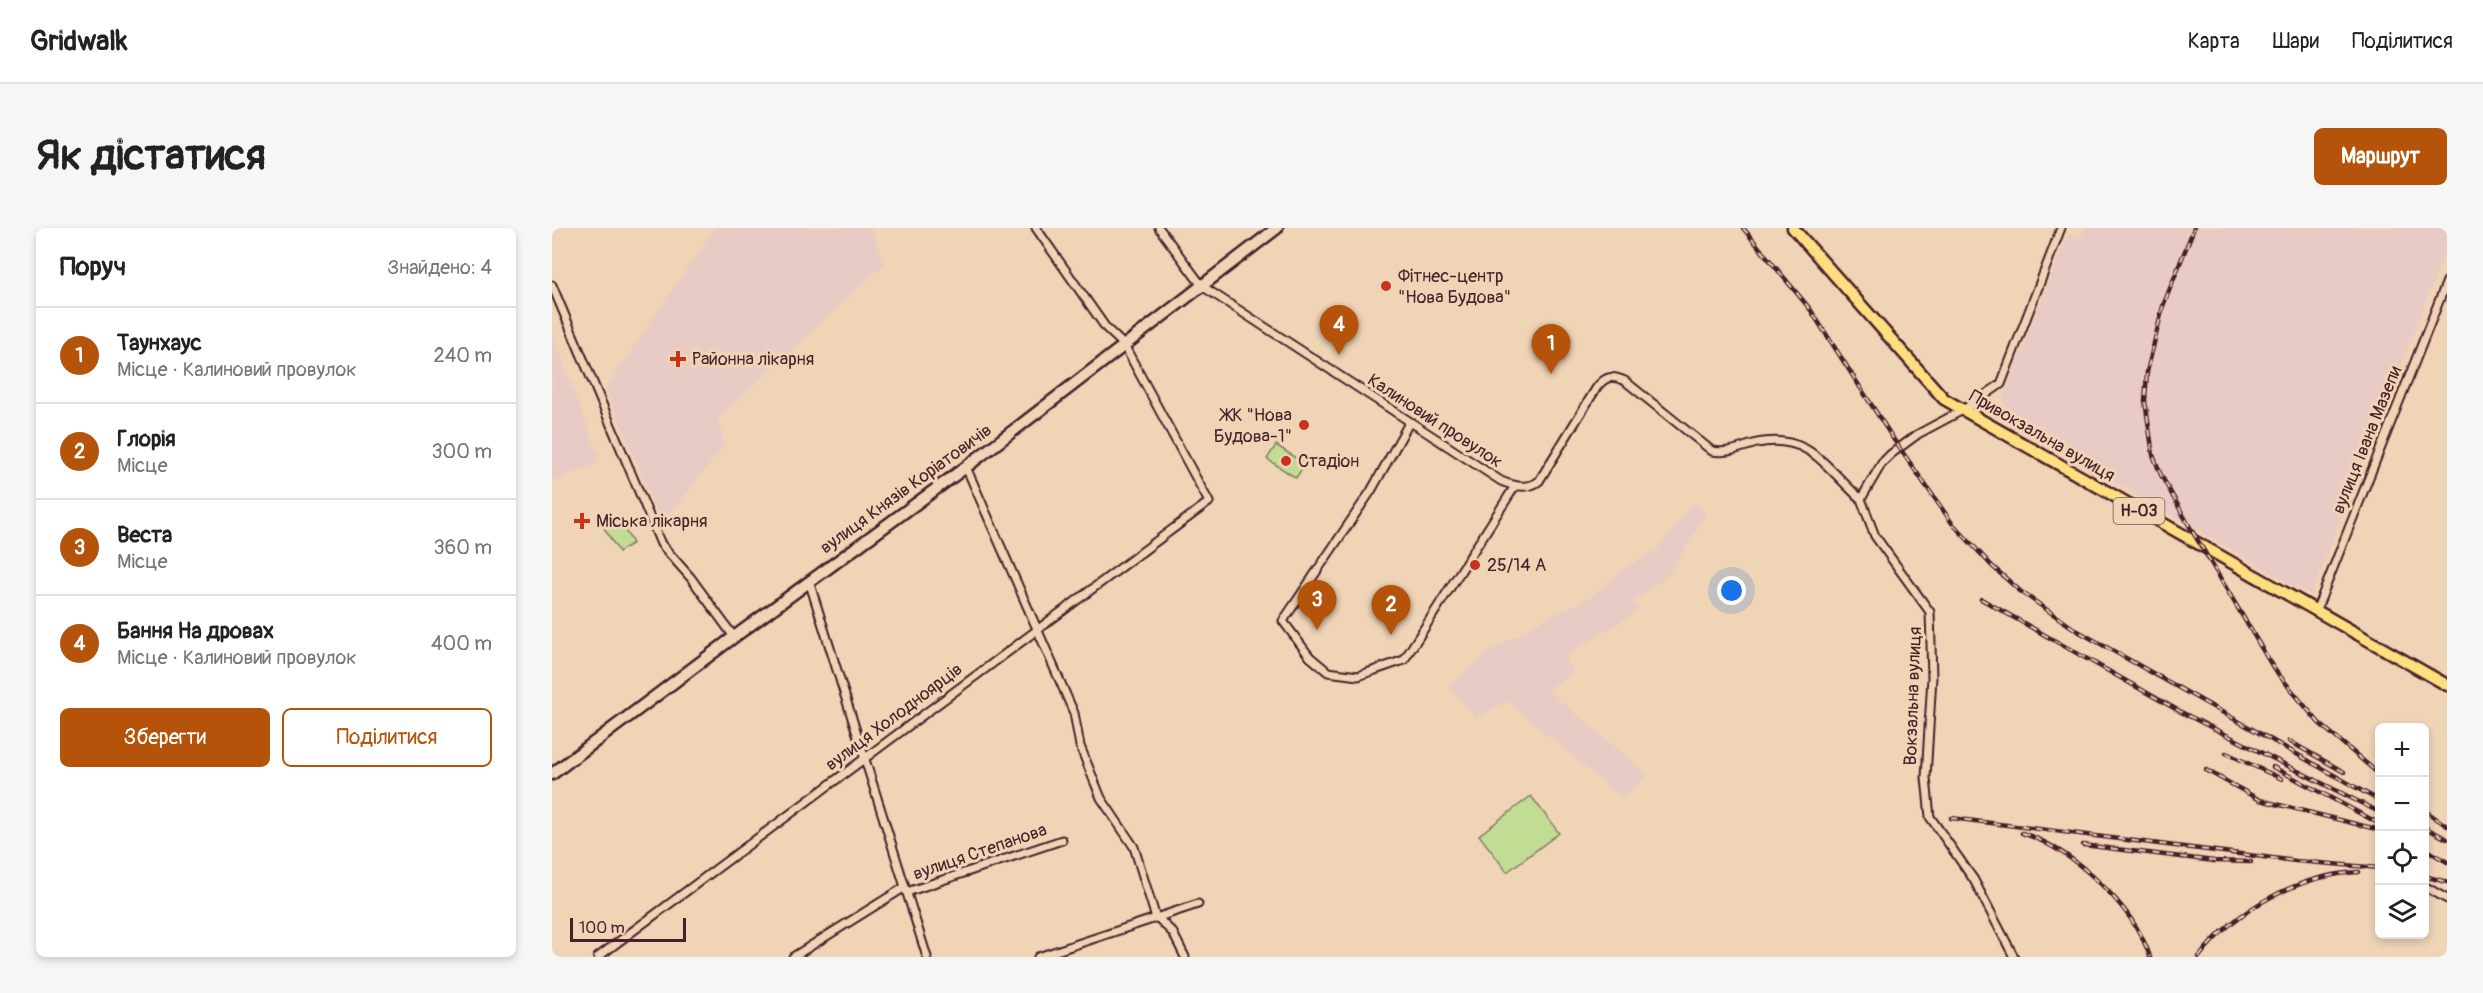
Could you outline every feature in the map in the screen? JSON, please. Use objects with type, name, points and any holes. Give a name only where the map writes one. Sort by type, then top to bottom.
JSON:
[{"type":"main road","name":"вулиця Князів Коріатовичів","points":[[552,774],[966,467],[1277,228]]},
{"type":"main road","name":"Привокзальна вулиця","points":[[1793,228],[1944,399],[2447,685]]},
{"type":"street","points":[[1036,228],[1106,328],[1124,345]]},
{"type":"street","name":"Калиновий провулок","points":[[1159,228],[1202,286],[1501,481],[1515,486],[1534,485],[1539,481],[1597,387],[1604,378],[1614,376],[1625,381],[1712,451],[1724,453],[1778,441],[1802,444],[1823,460],[1861,499]]},
{"type":"street","points":[[1861,499],[1882,463],[1891,454],[1918,434],[1963,410],[2001,384],[2061,228]]},
{"type":"street","name":"вулиця Івана Мазепи","points":[[2316,611],[2447,281]]},
{"type":"street","points":[[552,285],[661,544],[691,578],[734,637]]},
{"type":"street","name":"вулиця Холодноярців","points":[[598,957],[1035,629],[1209,502],[1124,345]]},
{"type":"street","points":[[1409,423],[1371,491],[1283,621],[1310,657],[1328,672],[1358,676],[1404,660],[1515,486]]},
{"type":"street","points":[[966,467],[1035,629],[1074,713],[1080,746],[1094,781],[1111,814],[1134,847],[1157,917],[1173,933],[1185,957]]},
{"type":"street","name":"Вокзальна вулиця","points":[[1861,499],[1875,536],[1930,612],[1932,677],[1926,778],[1930,817],[1974,880],[2014,957]]},
{"type":"street","points":[[809,582],[927,957]]},
{"type":"street","name":"вулиця Степанова","points":[[793,957],[906,889],[1062,840]]},
{"type":"street","points":[[2429,889],[2447,899]]},
{"type":"street","points":[[1038,957],[1198,903]]},
{"type":"shaded area","points":[[715,228],[871,228],[885,263],[717,419],[725,445],[662,523],[606,388]]},
{"type":"shaded area","points":[[2085,228],[2447,228],[2447,247],[2311,595],[2009,421],[2003,397],[2068,234],[2081,238]]},
{"type":"shaded area","points":[[552,333],[601,462],[552,482]]},
{"type":"shaded area","points":[[1693,503],[1706,514],[1669,574],[1634,601],[1638,610],[1565,656],[1573,672],[1547,690],[1648,775],[1622,798],[1508,701],[1476,717],[1449,687],[1486,654],[1541,621],[1587,600],[1622,570],[1657,550]]},
{"type":"green space","name":"Стадіон","points":[[1276,445],[1305,464],[1296,478],[1267,459]]},
{"type":"green space","points":[[618,519],[633,543],[619,552],[604,528]]},
{"type":"green space","points":[[1531,796],[1559,833],[1507,872],[1479,835]]},
{"type":"railway","points":[[1743,228],[1810,309],[1894,440],[1952,523],[1992,566],[2020,591],[2076,630],[2375,798]]},
{"type":"railway","points":[[2194,228],[2163,306],[2147,372],[2145,401],[2153,455],[2161,475],[2191,529],[2274,669],[2319,723],[2375,771]]},
{"type":"railway","points":[[1981,599],[2181,712],[2375,810]]},
{"type":"railway","points":[[2289,741],[2344,772]]},
{"type":"railway","points":[[2226,753],[2282,779]]},
{"type":"railway","points":[[2273,767],[2375,821]]},
{"type":"railway","points":[[2206,770],[2260,800],[2375,829]]},
{"type":"railway","points":[[2429,813],[2447,826]]},
{"type":"railway","points":[[1951,818],[2296,861],[2375,868]]},
{"type":"railway","points":[[2429,830],[2447,839]]},
{"type":"railway","points":[[2022,833],[2061,852],[2099,882],[2130,918],[2150,957]]},
{"type":"railway","points":[[2083,845],[2214,861],[2251,862]]},
{"type":"railway","points":[[2429,851],[2447,862]]},
{"type":"railway","points":[[2199,957],[2231,924],[2270,898],[2313,880],[2359,872]]},
{"type":"railway","points":[[2429,877],[2447,882]]},
{"type":"place","name":"Фітнес-центр \"Нова Будова\"","points":[[1386,286]]},
{"type":"place","name":"Бання На дровах","points":[[1339,355]]},
{"type":"place","name":"Районна лікарня","points":[[678,359]]},
{"type":"place","name":"Таунхаус","points":[[1551,374]]},
{"type":"place","name":"ЖК \"Нова Будова-1\"","points":[[1304,425]]},
{"type":"place","name":"Стадіон","points":[[1286,461]]},
{"type":"place","name":"Міська лікарня","points":[[582,521]]},
{"type":"place","name":"25/14 А","points":[[1475,565]]},
{"type":"place","name":"Веста","points":[[1317,630]]},
{"type":"place","name":"Глорія","points":[[1391,635]]}]
